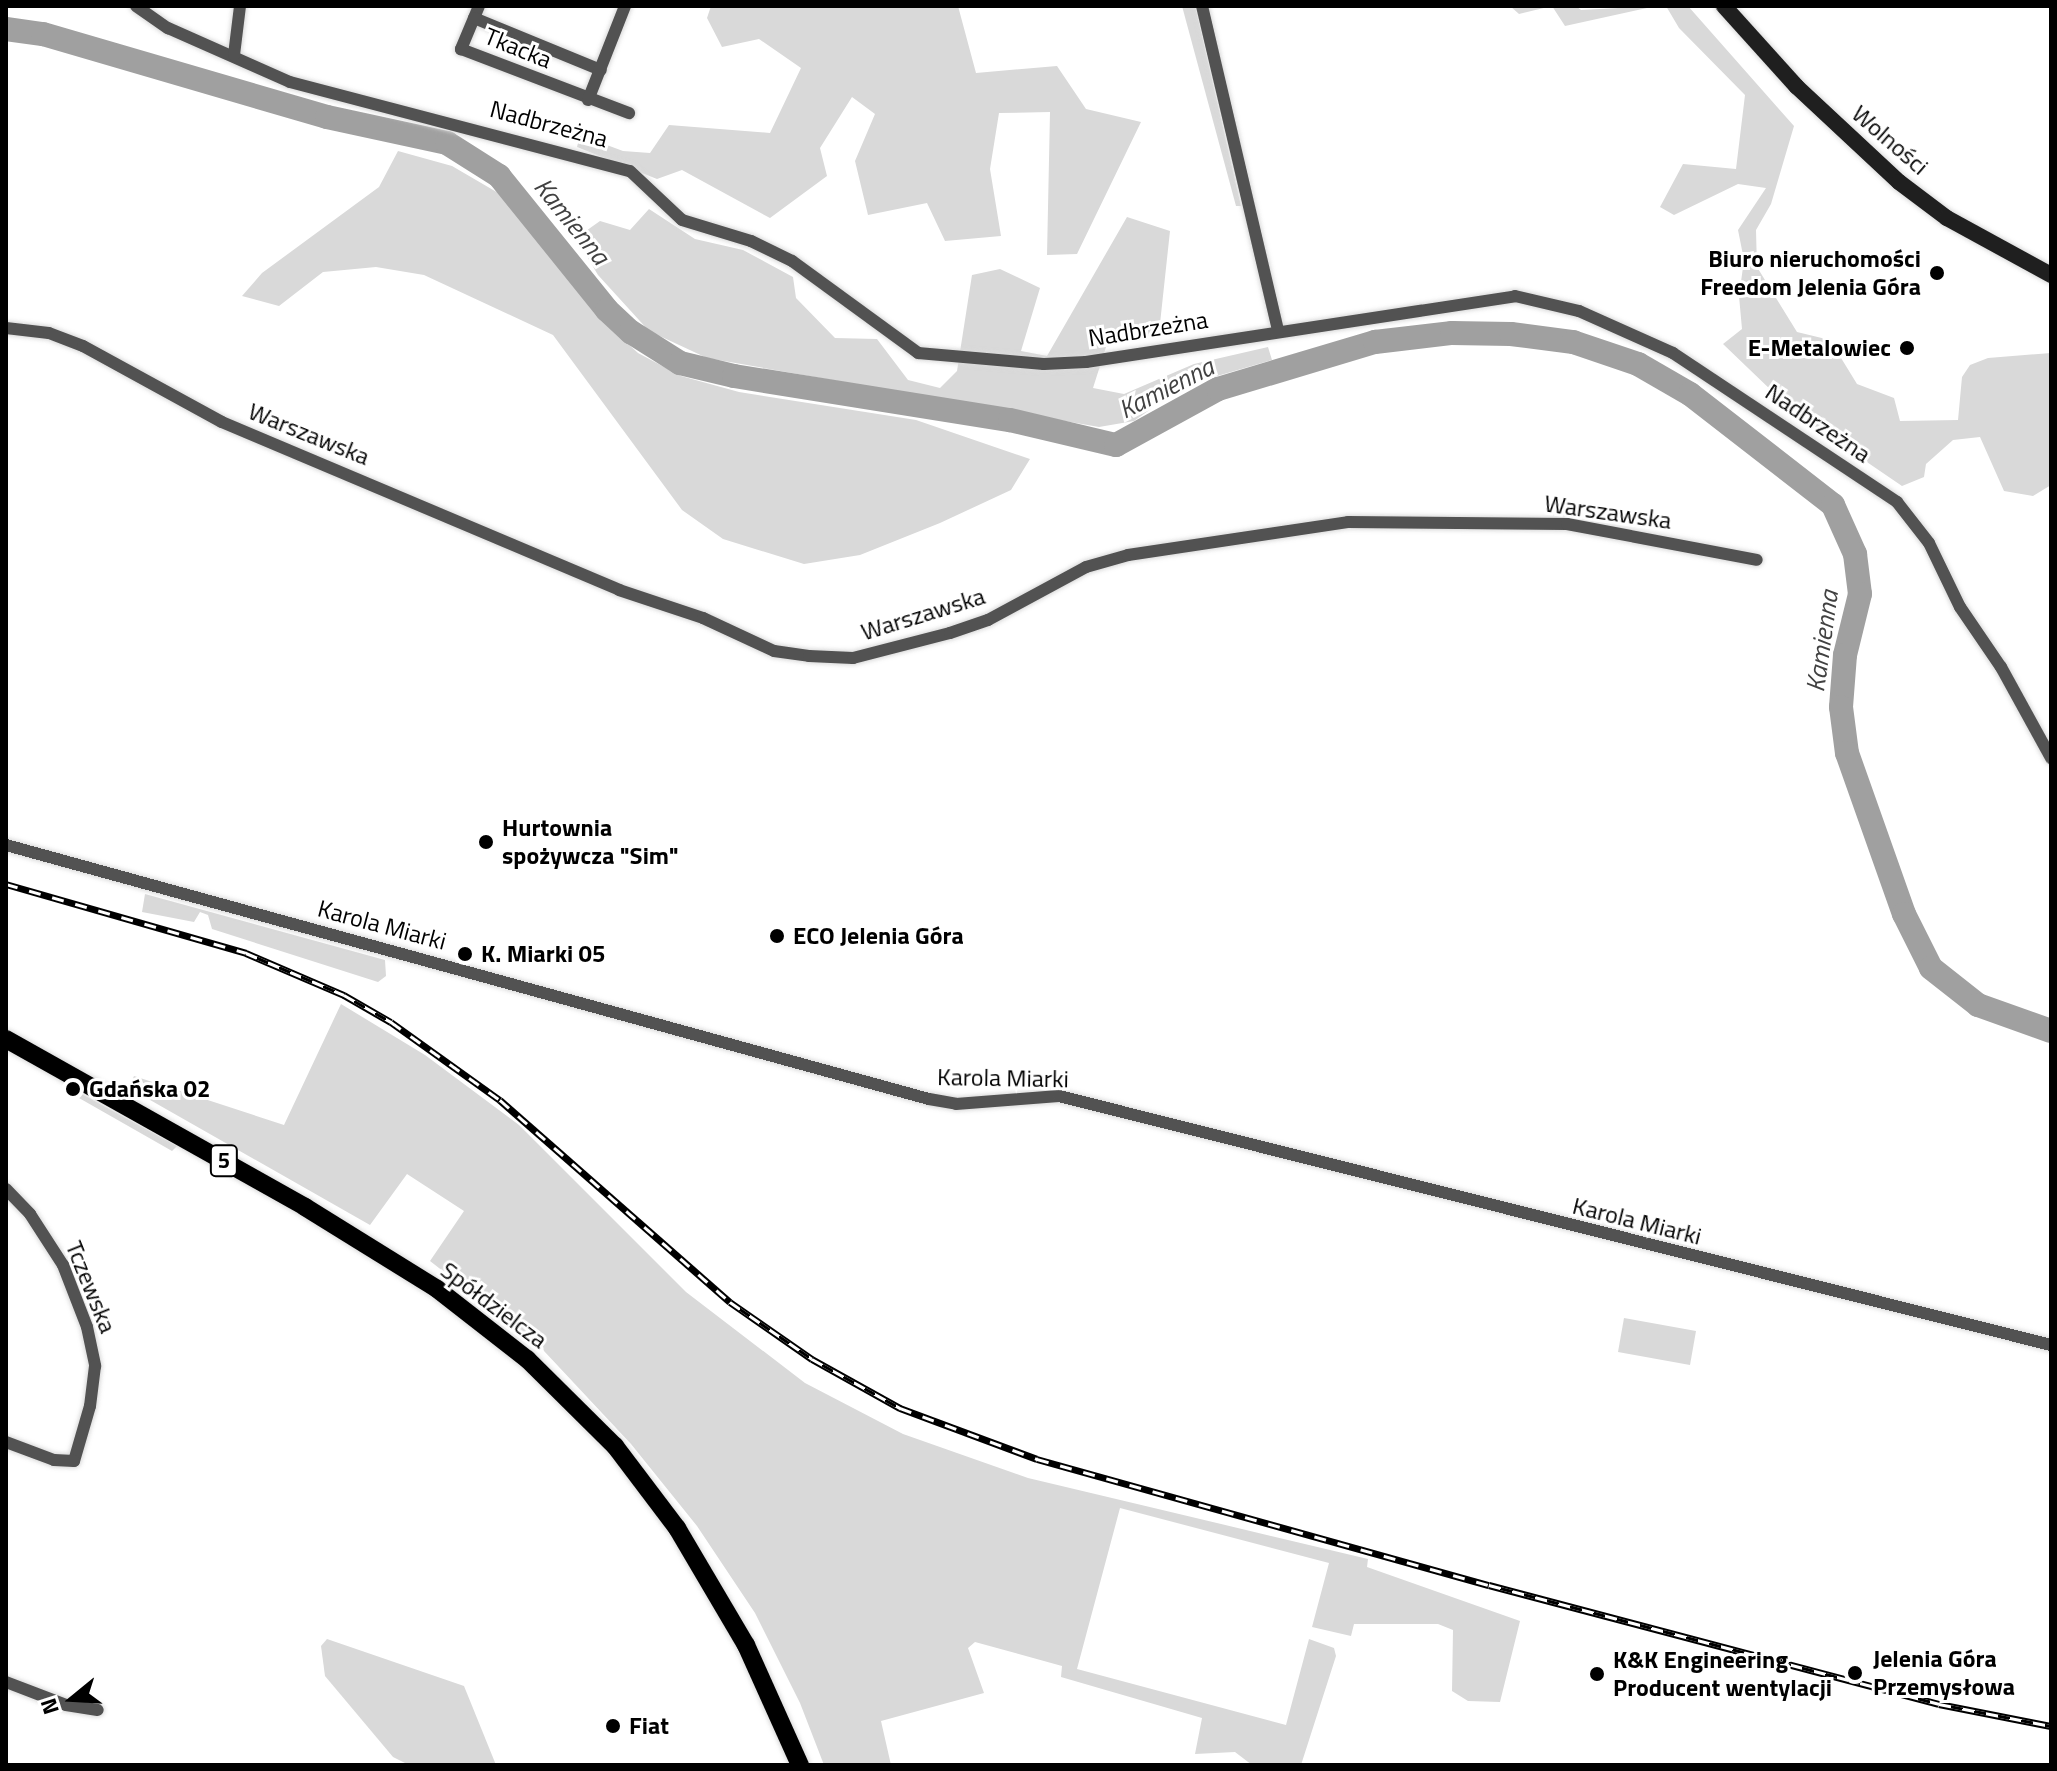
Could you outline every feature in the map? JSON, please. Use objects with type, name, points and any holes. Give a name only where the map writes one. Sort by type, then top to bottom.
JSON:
[{"type":"main road","name":"Spółdzielcza","points":[[6,1039],[318,1215],[437,1289],[527,1359],[615,1446],[677,1528],[746,1645],[800,1765]]},
{"type":"street","name":"Nadbrzeżna","points":[[136,6],[168,28],[290,82],[630,171],[682,220],[751,241],[792,261],[918,353],[1044,364],[1086,362],[1515,296],[1579,311],[1673,353],[1897,502],[1922,532],[1960,607],[2001,667],[2051,758]]},
{"type":"street","points":[[234,55],[240,6]]},
{"type":"street","points":[[588,100],[625,6]]},
{"type":"street","points":[[1202,6],[1278,331]]},
{"type":"street","name":"Wolności","points":[[1724,6],[1796,86],[1899,182],[1947,218],[2051,275]]},
{"type":"street","name":"Tkacka","points":[[601,70],[476,12],[461,49],[588,100],[629,113]]},
{"type":"street","name":"Warszawska","points":[[6,328],[49,333],[83,346],[222,422],[619,590],[703,618],[774,651],[809,656],[863,656],[950,633],[988,620],[1086,567],[1128,555],[1348,522],[1567,524],[1757,560]]},
{"type":"street","name":"Karola Miarki","points":[[6,845],[929,1099],[956,1104],[1059,1096],[2051,1345]]},
{"type":"street","name":"Tczewska","points":[[6,1189],[48,1240],[87,1327],[95,1366],[90,1406],[74,1461],[6,1442]]},
{"type":"street","points":[[6,1682],[66,1705],[98,1710]]},
{"type":"shaded area","points":[[711,6],[958,6],[976,73],[1057,66],[1086,109],[1141,122],[1077,254],[1047,255],[1050,112],[999,113],[990,169],[1001,236],[945,241],[927,203],[868,215],[855,161],[875,114],[852,97],[820,148],[827,176],[770,218],[682,170],[657,179],[577,147],[580,135],[623,151],[650,153],[669,125],[770,133],[801,68],[759,39],[722,47],[707,18]]},
{"type":"shaded area","points":[[1182,6],[1195,6],[1241,206],[1236,206]]},
{"type":"shaded area","points":[[1510,6],[1552,6],[1519,14]]},
{"type":"shaded area","points":[[1552,6],[1576,6],[1581,10],[1656,6],[1565,26]]},
{"type":"shaded area","points":[[1666,6],[1688,6],[1794,126],[1771,204],[1756,230],[1757,267],[1797,332],[1830,340],[1857,384],[1894,398],[1900,421],[1958,420],[1962,377],[1970,365],[1988,358],[2051,353],[2051,485],[2033,496],[2004,491],[1980,437],[1953,440],[1926,464],[1924,477],[1902,486],[1795,413],[1723,344],[1742,329],[1739,296],[1744,260],[1738,230],[1766,188],[1738,184],[1674,215],[1660,207],[1683,164],[1736,169],[1745,95],[1679,28]]},
{"type":"shaded area","points":[[398,151],[452,166],[500,194],[603,321],[638,353],[681,376],[739,392],[916,420],[1030,459],[1011,490],[940,523],[860,555],[804,564],[723,539],[682,510],[553,335],[424,275],[376,267],[323,272],[279,306],[242,296],[262,273],[379,187]]},
{"type":"shaded area","points":[[649,209],[695,239],[743,250],[793,277],[796,298],[835,338],[877,339],[908,380],[940,388],[957,371],[972,275],[1000,269],[1040,288],[1021,351],[1047,356],[1127,217],[1170,231],[1159,333],[1106,347],[1093,388],[1124,394],[1194,364],[1268,347],[1272,360],[1183,386],[1134,421],[1099,427],[707,358],[649,331],[598,275],[576,238],[600,221],[630,230]]},
{"type":"shaded area","points":[[145,894],[385,960],[386,976],[378,982],[212,929],[208,915],[200,912],[194,922],[142,912]]},
{"type":"shaded area","points":[[341,1004],[425,1055],[519,1125],[686,1292],[805,1383],[903,1434],[1028,1478],[1368,1559],[1367,1567],[1520,1621],[1500,1702],[1468,1701],[1452,1691],[1453,1630],[1438,1624],[1354,1624],[1351,1636],[1312,1627],[1329,1563],[1120,1508],[1077,1669],[1286,1725],[1309,1639],[1334,1648],[1336,1656],[1301,1765],[1252,1765],[1235,1752],[1195,1754],[1202,1718],[1061,1677],[1062,1666],[975,1642],[968,1648],[984,1693],[881,1721],[891,1765],[824,1765],[800,1703],[755,1613],[697,1526],[631,1444],[544,1351],[540,1339],[534,1342],[430,1261],[464,1211],[407,1174],[370,1225],[129,1088],[134,1076],[284,1125]]},
{"type":"shaded area","points":[[80,1093],[177,1146],[172,1151],[79,1098]]},
{"type":"shaded area","points":[[1624,1318],[1696,1331],[1690,1365],[1618,1352]]},
{"type":"shaded area","points":[[327,1639],[464,1686],[496,1765],[409,1765],[393,1757],[325,1676],[321,1646]]},
{"type":"waterway","name":"Kamienna","points":[[6,29],[43,34],[327,117],[447,143],[499,176],[607,310],[631,332],[680,363],[734,376],[1010,420],[1116,445],[1218,389],[1375,342],[1452,333],[1511,334],[1573,342],[1638,364],[1690,394],[1833,505],[1855,554],[1860,594],[1845,655],[1841,707],[1847,753],[1904,914],[1931,968],[1978,1005],[2051,1031]]},
{"type":"railway","points":[[6,884],[246,953],[344,995],[391,1022],[500,1100],[730,1302],[812,1359],[900,1408],[1037,1459],[1489,1585],[1939,1704],[2051,1726]]},
{"type":"place","name":"Biuro nieruchomości Freedom Jelenia Góra","points":[[1937,273]]},
{"type":"place","name":"E-Metalowiec","points":[[1907,348]]},
{"type":"place","name":"Hurtownia spożywcza \"Sim\"","points":[[486,842]]},
{"type":"place","name":"ECO Jelenia Góra","points":[[777,936]]},
{"type":"place","name":"K. Miarki 05","points":[[465,954]]},
{"type":"place","name":"Gdańska 02","points":[[73,1089]]},
{"type":"place","name":"Jelenia Góra Przemysłowa","points":[[1855,1673]]},
{"type":"place","name":"K&K Engineering Producent wentylacji","points":[[1597,1674]]},
{"type":"place","name":"Fiat","points":[[613,1726]]}]
